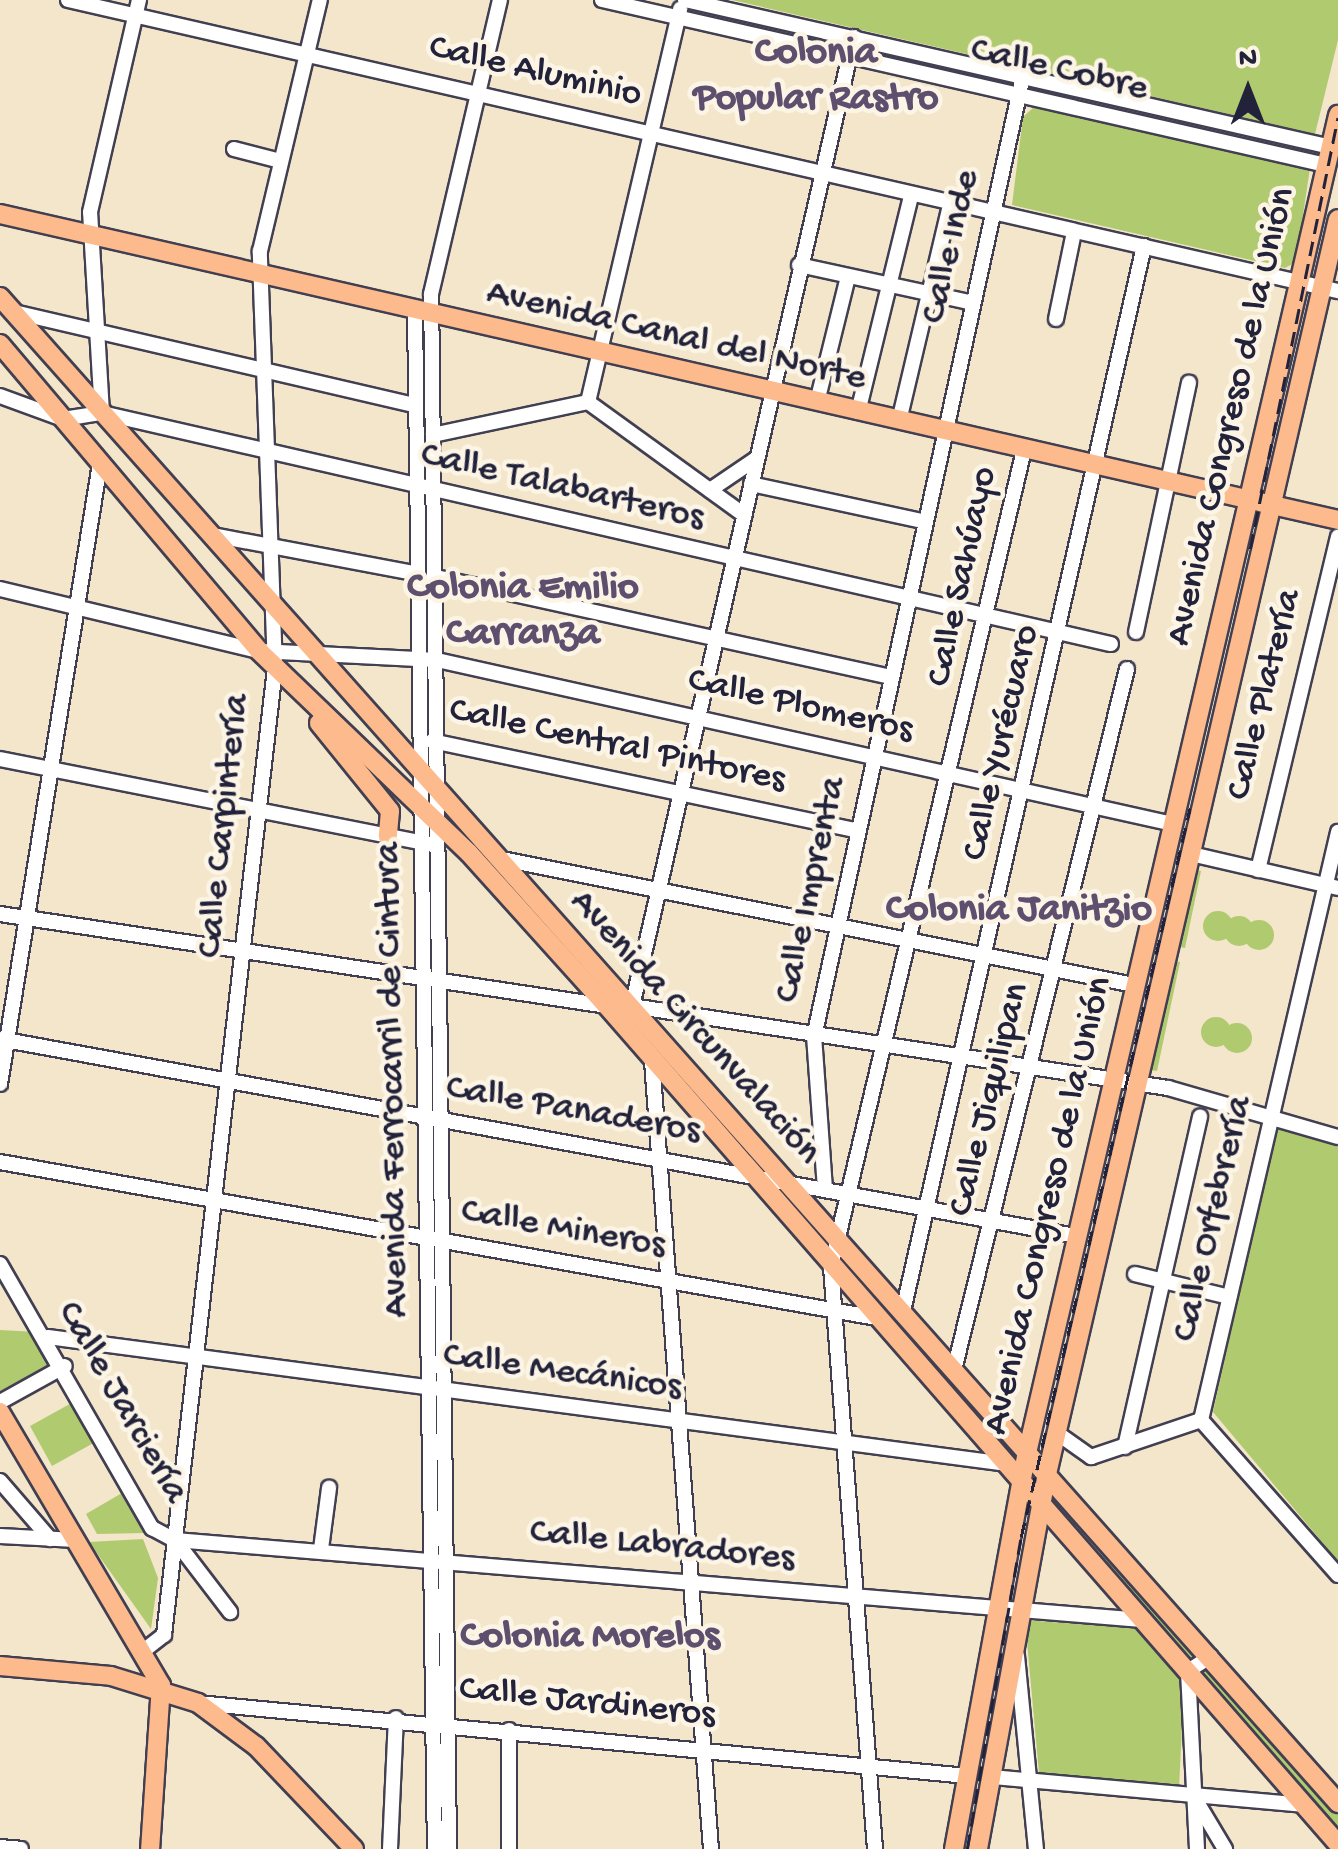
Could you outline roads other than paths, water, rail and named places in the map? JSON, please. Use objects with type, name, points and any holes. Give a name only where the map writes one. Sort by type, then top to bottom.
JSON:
[{"type":"main road","name":"Avenida Congreso de la Unión","points":[[954,1849],[994,1611],[1027,1453],[1243,499],[1338,115]]},
{"type":"main road","name":"Avenida Canal del Norte","points":[[0,214],[943,433],[1338,520]]},
{"type":"main road","name":"Avenida Congreso de la Unión","points":[[978,1849],[1040,1507],[1271,506],[1330,290],[1338,219]]},
{"type":"main road","name":"Avenida Circunvalación","points":[[0,297],[1338,1802]]},
{"type":"main road","name":"Avenida Circunvalación","points":[[0,344],[302,698],[440,823],[607,1006],[758,1176],[1040,1507],[1338,1844]]},
{"type":"main road","points":[[302,698],[390,811],[388,836]]},
{"type":"main road","points":[[376,765],[403,752]]},
{"type":"main road","points":[[0,1412],[161,1685],[150,1849]]},
{"type":"main road","points":[[0,1666],[161,1685],[198,1703],[256,1746],[347,1845]]},
{"type":"street","name":"Calle Aluminio","points":[[68,0],[137,8],[307,56],[1330,290]]},
{"type":"street","name":"Calle Carpintería","points":[[142,1652],[164,1635],[260,811],[274,604],[259,274],[280,161],[320,0]]},
{"type":"street","points":[[423,312],[500,0]]},
{"type":"street","name":"Calle Cobre","points":[[602,0],[1019,95],[1328,156]]},
{"type":"street","points":[[588,402],[683,0]]},
{"type":"street","name":"Calle Cobre","points":[[683,0],[1024,76],[1328,156]]},
{"type":"street","points":[[102,414],[92,237],[137,8]]},
{"type":"street","points":[[854,37],[632,1006],[1112,1083],[1137,1083],[1273,1112],[1338,1137]]},
{"type":"street","name":"Calle Inde","points":[[943,433],[1024,76]]},
{"type":"street","points":[[234,149],[280,161]]},
{"type":"street","points":[[858,412],[911,196]]},
{"type":"street","points":[[900,421],[950,205]]},
{"type":"street","points":[[1056,320],[1074,232]]},
{"type":"street","name":"Calle Yurécuaro","points":[[903,1311],[1062,634],[1144,246]]},
{"type":"street","points":[[799,265],[973,303]]},
{"type":"street","points":[[818,402],[848,276]]},
{"type":"street","points":[[13,312],[414,405]]},
{"type":"street","name":"Avenida Ferrocarril de Cintura","points":[[423,312],[414,405],[418,574],[438,742],[441,846],[442,980],[427,1117],[445,1388],[441,1721],[435,1849]]},
{"type":"street","name":"Avenida Ferrocarril de Cintura","points":[[423,312],[433,435],[436,577],[422,770],[426,978],[443,1120],[437,1240]]},
{"type":"street","points":[[1136,632],[1189,383]]},
{"type":"street","name":"Calle Talabarteros","points":[[0,396],[64,419],[102,414],[1112,644]]},
{"type":"street","points":[[433,435],[588,402],[744,516]]},
{"type":"street","name":"Calle Imprenta","points":[[824,1189],[814,1037],[943,433]]},
{"type":"street","name":"Calle Sahúayo","points":[[842,1242],[991,618],[1024,450]]},
{"type":"street","points":[[710,490],[757,458]]},
{"type":"street","points":[[0,1084],[4,1039],[54,770],[100,464]]},
{"type":"street","points":[[751,484],[922,521]]},
{"type":"street","points":[[211,535],[418,574]]},
{"type":"street","name":"Calle Platería","points":[[1258,870],[1338,536]]},
{"type":"street","points":[[436,577],[888,677]]},
{"type":"street","name":"Calle Plomeros","points":[[0,588],[269,657],[429,658],[1172,824]]},
{"type":"street","name":"Calle Jiquilipan","points":[[954,1370],[1035,1071],[1127,669]]},
{"type":"street","name":"Calle Central Pintores","points":[[422,739],[858,831]]},
{"type":"street","points":[[0,759],[441,846]]},
{"type":"street","name":"Calle Orfebrería","points":[[1201,1420],[1273,1112],[1332,887],[1338,832]]},
{"type":"street","points":[[1191,854],[1332,887]]},
{"type":"street","points":[[502,860],[1134,986]]},
{"type":"street","points":[[0,914],[607,1006]]},
{"type":"street","name":"Calle Panaderos","points":[[4,1039],[1076,1236]]},
{"type":"street","points":[[652,1061],[665,1282],[710,1849]]},
{"type":"street","points":[[1125,1446],[1200,1116]]},
{"type":"street","name":"Calle Mineros","points":[[0,1162],[833,1314],[878,1318]]},
{"type":"street","points":[[828,1228],[848,1212]]},
{"type":"street","points":[[842,1242],[832,1267],[833,1314],[875,1849]]},
{"type":"street","name":"Calle Jarciería","points":[[0,1264],[65,1366],[152,1528],[175,1540],[230,1612]]},
{"type":"street","points":[[1135,1274],[1229,1296]]},
{"type":"street","name":"Avenida Ferrocarril de Cintura","points":[[438,1291],[429,1386],[440,1558]]},
{"type":"street","name":"Calle Mecánicos","points":[[48,1337],[1006,1464]]},
{"type":"street","points":[[0,1402],[65,1366]]},
{"type":"street","points":[[1057,1432],[1080,1454],[1125,1446],[1201,1420],[1338,1576]]},
{"type":"street","points":[[0,1481],[50,1539]]},
{"type":"street","points":[[321,1549],[329,1488]]},
{"type":"street","points":[[0,1536],[76,1540]]},
{"type":"street","name":"Calle Labradores","points":[[175,1540],[440,1558],[1020,1614],[1142,1620]]},
{"type":"street","points":[[1015,1640],[1036,1849]]},
{"type":"street","points":[[1197,1849],[1188,1671],[1210,1656]]},
{"type":"street","name":"Calle Jardineros","points":[[198,1703],[441,1721],[968,1776]]},
{"type":"street","points":[[390,1849],[396,1718]]},
{"type":"street","name":"Avenida Ferrocarril de Cintura","points":[[441,1721],[450,1849]]},
{"type":"street","points":[[510,1730],[510,1849]]},
{"type":"street","points":[[992,1777],[1304,1805]]},
{"type":"street","points":[[1194,1797],[1225,1849]]},
{"type":"street","points":[[0,1847],[21,1849]]},
{"type":"railway","points":[[1250,549],[1338,118]]},
{"type":"railway","points":[[967,1849],[1021,1537],[1190,808]]},
{"type":"district","name":"Colonia Popular Rastro","points":[[816,77]]},
{"type":"district","name":"Colonia Emilio Carranza","points":[[523,612]]},
{"type":"district","name":"Colonia Janitzio","points":[[1019,911]]},
{"type":"district","name":"Colonia Morelos","points":[[590,1638]]}]
